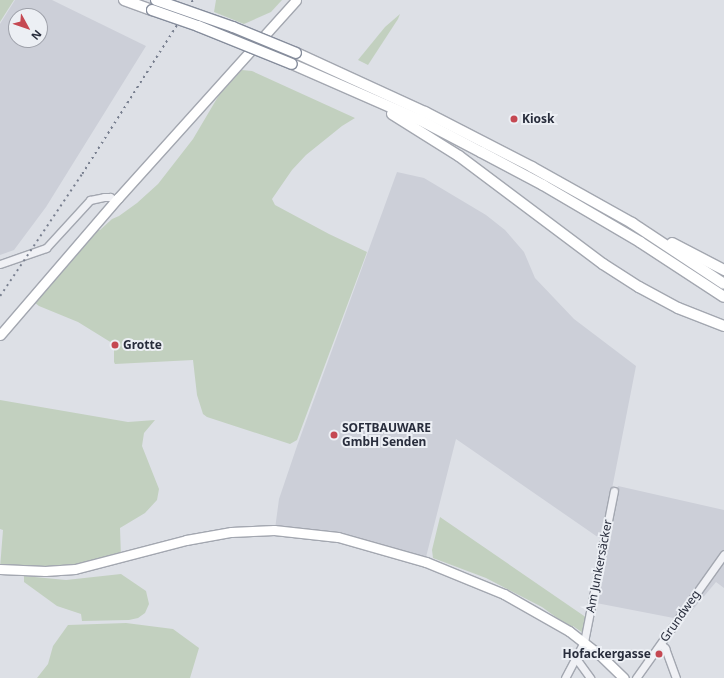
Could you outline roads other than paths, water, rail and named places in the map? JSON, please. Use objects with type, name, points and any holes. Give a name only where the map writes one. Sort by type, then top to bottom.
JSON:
[{"type":"highway","points":[[124,0],[154,5],[233,27],[296,53],[418,108],[632,223],[724,284]]},
{"type":"highway","points":[[154,5],[198,26],[336,82],[426,124],[542,185],[640,242],[724,297]]},
{"type":"highway","points":[[336,82],[414,127],[459,156],[609,268],[678,308],[724,326]]},
{"type":"highway","points":[[632,223],[640,225],[724,270]]},
{"type":"main road","points":[[0,335],[115,201],[296,0]]},
{"type":"main road","points":[[0,569],[45,571],[75,569],[186,540],[231,532],[274,530],[308,533],[357,541],[426,562],[504,594],[569,631],[584,642],[624,678]]},
{"type":"street","points":[[0,264],[46,248],[90,200],[110,197],[115,201]]},
{"type":"street","name":"Am Junkersäcker","points":[[565,678],[584,642],[614,491]]},
{"type":"street","name":"Grundweg","points":[[636,678],[724,554]]},
{"type":"street","points":[[661,644],[665,648],[676,678]]},
{"type":"street","points":[[575,657],[590,678]]},
{"type":"railway","points":[[0,296],[82,174],[193,0]]},
{"type":"place","name":"Kiosk","points":[[514,119]]},
{"type":"place","name":"Grotte","points":[[115,345]]},
{"type":"place","name":"SOFTBAUWARE GmbH Senden","points":[[334,435]]},
{"type":"place","name":"Hofackergasse","points":[[659,654]]}]
